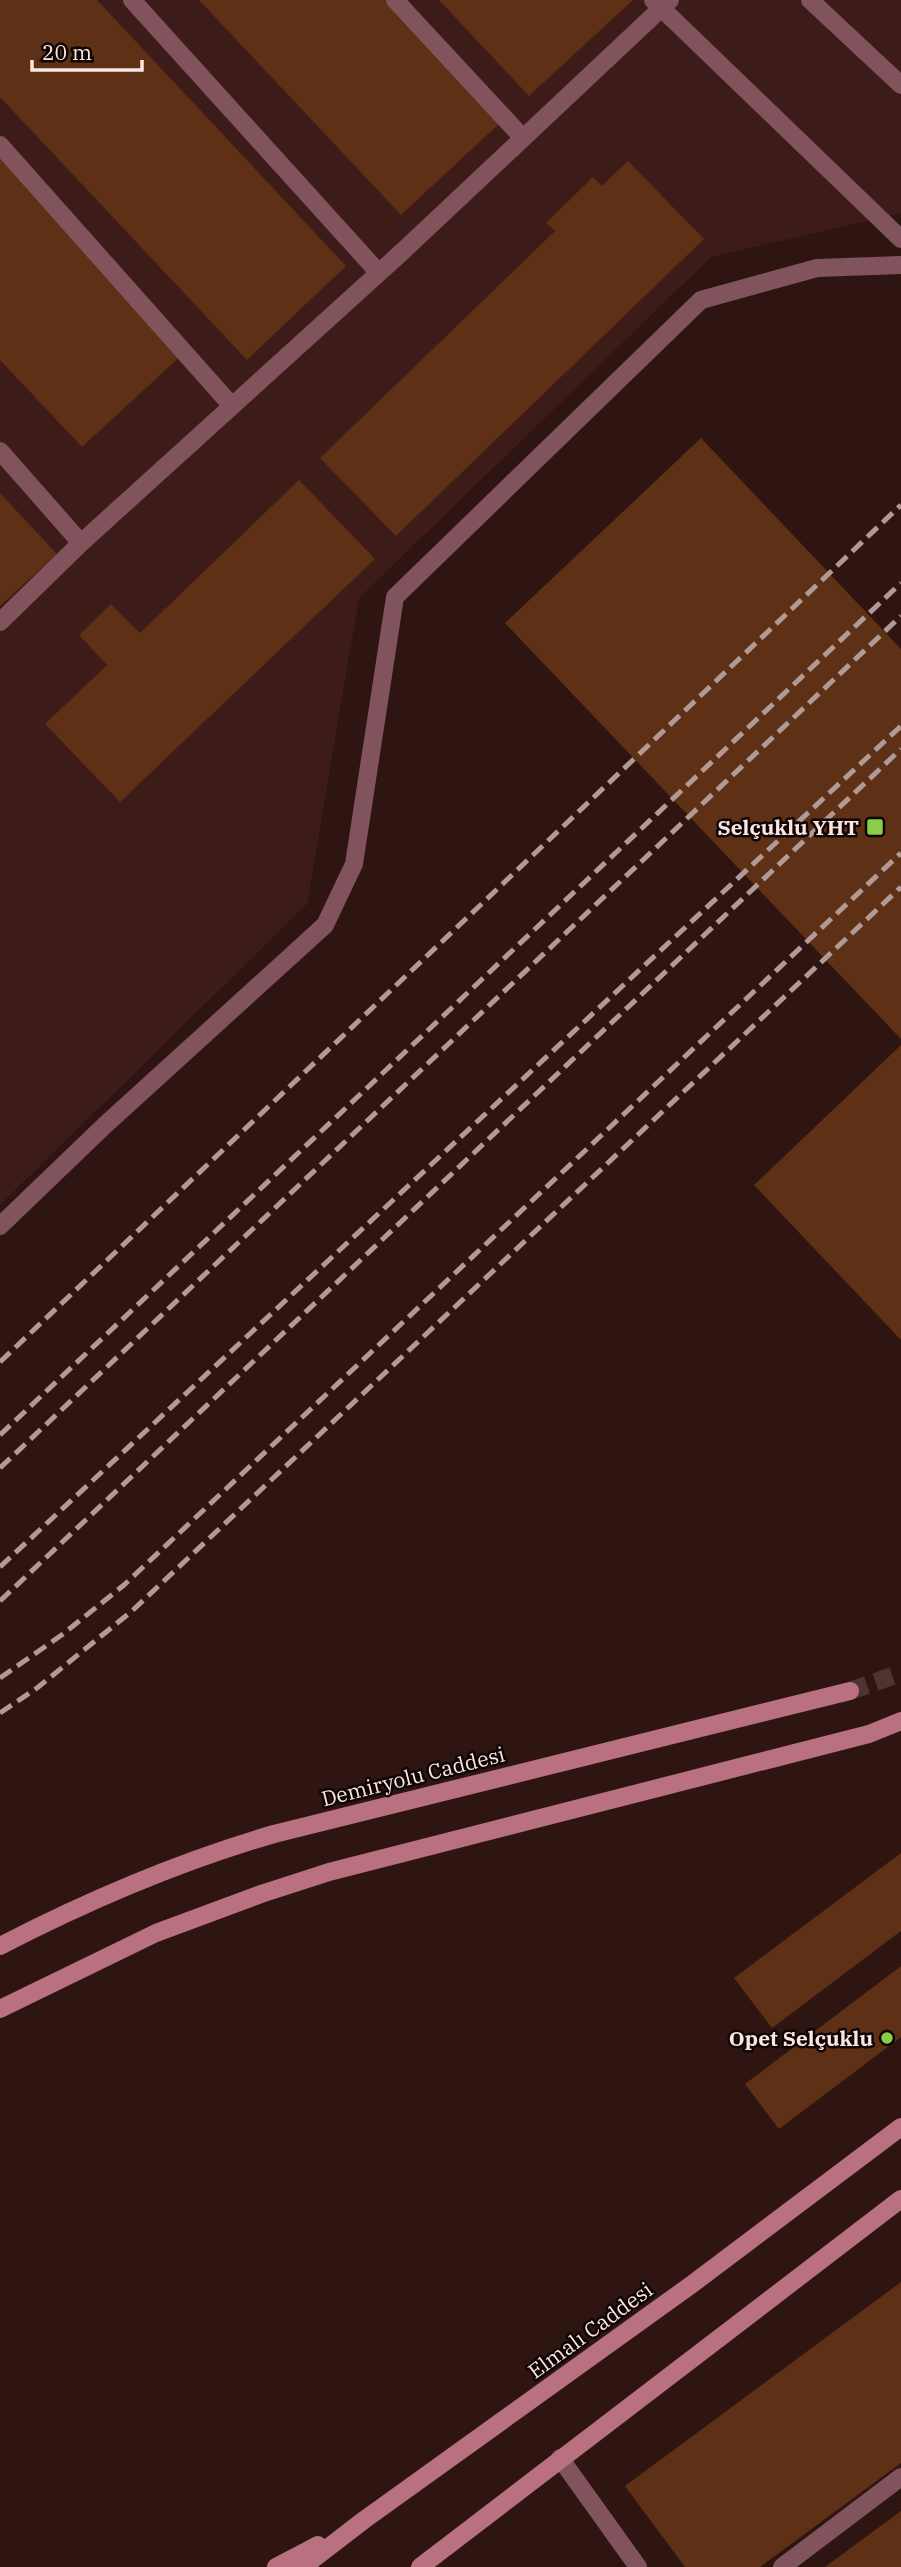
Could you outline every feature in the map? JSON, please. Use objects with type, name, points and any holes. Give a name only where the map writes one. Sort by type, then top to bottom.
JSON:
[{"type":"main road","name":"Demiryolu Caddesi","points":[[0,1946],[103,1895],[251,1840],[850,1691]]},
{"type":"main road","points":[[0,2009],[156,1933],[272,1890],[342,1869],[869,1734],[901,1721]]},
{"type":"main road","name":"Elmalı Caddesi","points":[[303,2567],[364,2520],[691,2285],[901,2127]]},
{"type":"main road","points":[[420,2567],[901,2199]]},
{"type":"main road","points":[[276,2567],[364,2520]]},
{"type":"street","points":[[132,0],[379,273]]},
{"type":"street","points":[[395,0],[523,138]]},
{"type":"street","points":[[810,0],[901,85]]},
{"type":"street","points":[[0,622],[81,543],[379,273],[661,3],[901,239]]},
{"type":"street","points":[[0,145],[232,406]]},
{"type":"street","points":[[0,1226],[104,1126],[325,925],[354,864],[395,597],[701,300],[817,268],[901,265]]},
{"type":"street","points":[[0,452],[81,543]]},
{"type":"street","points":[[560,2458],[638,2567]]},
{"type":"street","points":[[782,2567],[901,2477]]},
{"type":"shaded area","points":[[0,0],[901,0],[901,213],[711,257],[359,598],[307,904],[0,1205]]},
{"type":"building","points":[[0,0],[97,0],[346,266],[247,360],[0,97]]},
{"type":"building","points":[[199,0],[385,0],[500,123],[401,215]]},
{"type":"building","points":[[439,0],[633,0],[529,96]]},
{"type":"building","points":[[0,157],[184,353],[82,447],[0,360]]},
{"type":"building","points":[[628,161],[704,239],[396,536],[320,458],[555,231],[546,223],[593,177],[602,186]]},
{"type":"building","points":[[701,438],[901,649],[901,1039],[505,623]]},
{"type":"building","points":[[299,480],[375,559],[120,802],[45,724],[107,665],[79,635],[111,604],[140,633]]},
{"type":"building","points":[[0,493],[57,554],[0,606]]},
{"type":"building","points":[[901,1045],[901,1340],[754,1185]]},
{"type":"building","points":[[901,1853],[901,1931],[772,2028],[734,1978]]},
{"type":"building","points":[[901,1966],[901,2037],[779,2129],[745,2084]]},
{"type":"building","points":[[901,2282],[901,2463],[760,2567],[685,2567],[625,2486]]},
{"type":"building","points":[[901,2511],[901,2567],[825,2567]]},
{"type":"tunnel","points":[[850,1691],[901,1673]]},
{"type":"railway","points":[[0,1362],[901,505]]},
{"type":"railway","points":[[0,1435],[901,583]]},
{"type":"railway","points":[[0,1468],[901,616]]},
{"type":"railway","points":[[0,1567],[901,726]]},
{"type":"railway","points":[[0,1601],[901,749]]},
{"type":"railway","points":[[0,1678],[63,1634],[124,1585],[901,853]]},
{"type":"railway","points":[[0,1713],[37,1688],[132,1611],[901,887]]},
{"type":"place","name":"Selçuklu YHT","points":[[875,827]]},
{"type":"place","name":"Opet Selçuklu","points":[[887,2038]]}]
